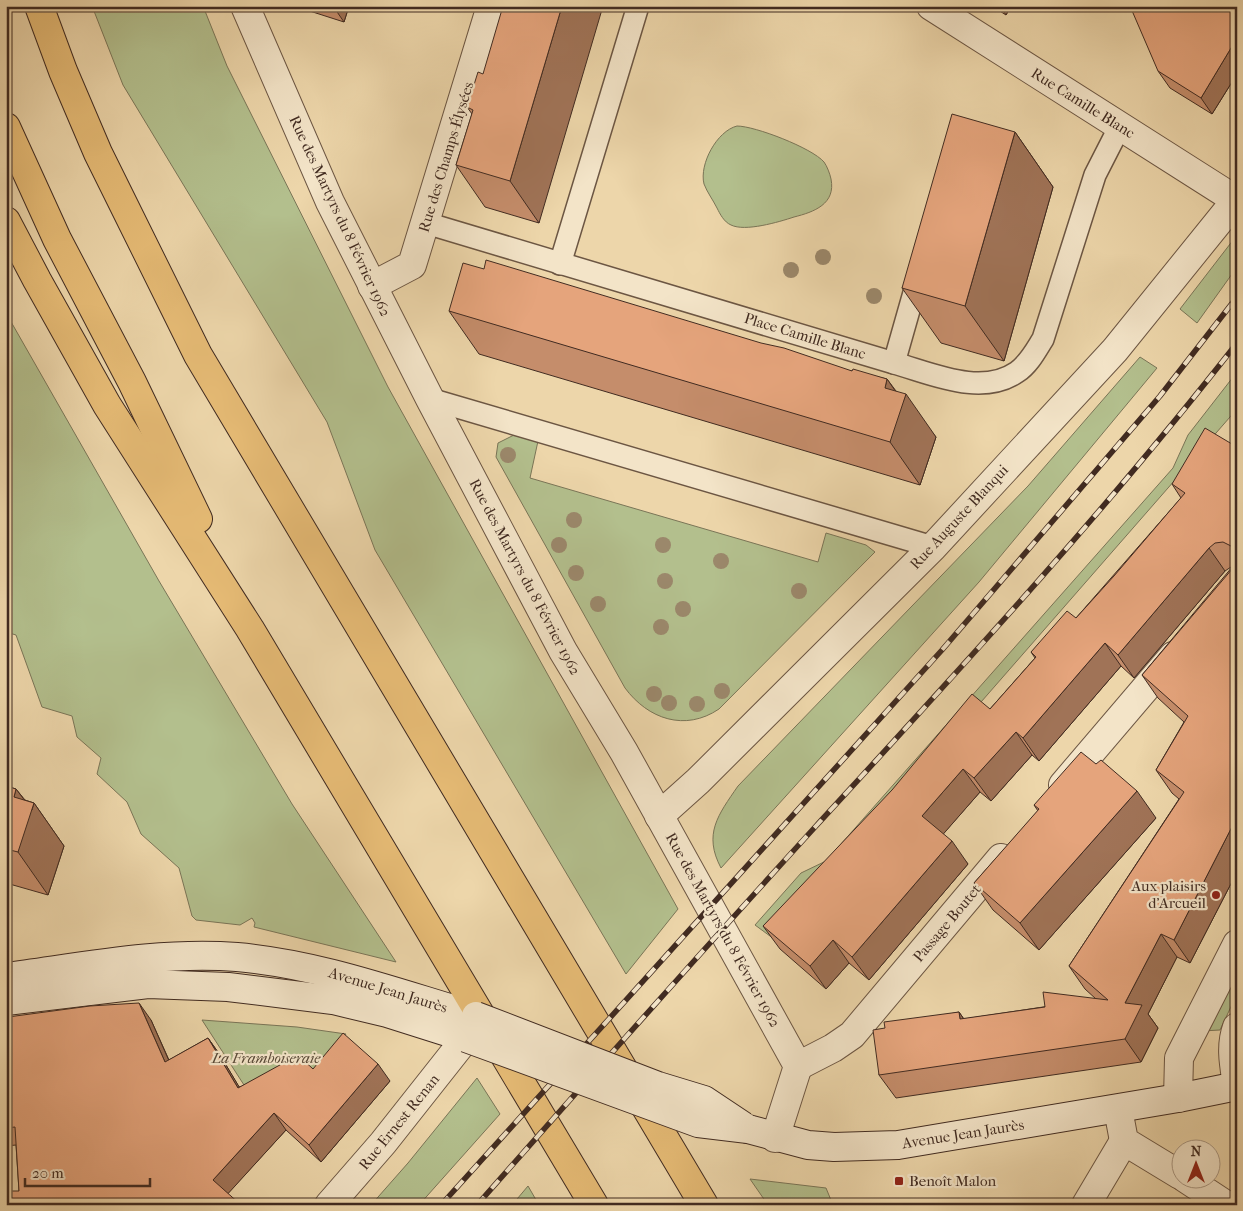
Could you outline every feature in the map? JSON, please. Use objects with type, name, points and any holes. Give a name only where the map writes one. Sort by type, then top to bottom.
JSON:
[{"type":"highway","points":[[39,6],[63,71],[98,152],[198,355],[704,1205]]},
{"type":"highway","points":[[6,127],[57,239],[132,382],[250,629]]},
{"type":"highway","points":[[6,221],[107,405],[250,629],[594,1205]]},
{"type":"street","name":"Rue des Martyrs du 8 Février 1962","points":[[245,6],[330,202],[430,399],[563,651],[659,816],[798,1066]]},
{"type":"street","name":"Rue des Champs-Élysées","points":[[372,286],[412,265],[491,6]]},
{"type":"street","name":"Rue Camille Blanc","points":[[931,6],[1236,199]]},
{"type":"street","name":"Rue Auguste Blanqui","points":[[659,816],[698,781],[933,547],[1115,350],[1236,199]]},
{"type":"street","points":[[1044,808],[1192,634]]},
{"type":"street","name":"Passage Boutet","points":[[798,1066],[833,1048],[852,1035],[1018,838]]},
{"type":"street","points":[[1178,1098],[1179,1058],[1237,944]]},
{"type":"street","name":"Avenue Jean Jaurès","points":[[6,977],[118,962],[193,956],[237,957],[337,973],[393,993],[476,1016],[658,1086],[704,1100],[748,1129]]},
{"type":"street","name":"Avenue Jean Jaurès","points":[[6,1001],[148,984],[228,987],[332,1000],[387,1013],[466,1038],[698,1123],[748,1129],[775,1138],[808,1145],[834,1147],[898,1145],[1118,1109],[1237,1085]]},
{"type":"street","points":[[1237,1027],[1234,1036],[1233,1060],[1237,1085]]},
{"type":"street","name":"Rue Ernest Renan","points":[[329,1205],[383,1143],[466,1038]]},
{"type":"street","points":[[775,1138],[798,1066]]},
{"type":"street","points":[[1086,1205],[1124,1140],[1118,1109]]},
{"type":"street","points":[[1124,1140],[1170,1170]]},
{"type":"street","points":[[1201,1188],[1226,1205]]},
{"type":"lane","points":[[560,264],[638,6]]},
{"type":"lane","name":"Place Camille Blanc","points":[[426,223],[894,363],[957,380],[980,384],[1000,380],[1017,372],[1031,358],[1043,339],[1095,175],[1120,126]]},
{"type":"lane","points":[[894,363],[925,253]]},
{"type":"lane","points":[[430,399],[933,547]]},
{"type":"green space","points":[[92,6],[203,6],[227,66],[388,387],[678,909],[626,974],[375,550],[327,422],[123,85]]},
{"type":"green space","points":[[737,126],[783,139],[818,156],[824,162],[831,179],[832,188],[827,201],[809,212],[753,227],[737,227],[726,222],[704,184],[704,167],[716,141],[730,129]]},
{"type":"green space","points":[[1237,235],[1237,267],[1197,323],[1180,309]]},
{"type":"green space","points":[[6,313],[159,581],[292,804],[396,962],[254,927],[255,923],[252,918],[240,925],[196,920],[192,916],[179,868],[141,834],[127,802],[97,774],[101,758],[77,737],[72,716],[42,707],[16,635],[6,632]]},
{"type":"green space","points":[[1140,357],[1157,368],[979,582],[721,868],[713,845],[715,825],[724,806],[738,786],[1028,486]]},
{"type":"green space","points":[[1237,372],[1237,409],[774,939],[755,925],[801,873],[826,861],[1173,468],[1188,435]]},
{"type":"green space","points":[[514,435],[538,441],[530,478],[818,562],[826,533],[866,545],[875,552],[719,709],[693,720],[680,721],[668,719],[645,708],[625,688],[496,457],[498,443]]},
{"type":"green space","points":[[1237,963],[1237,994],[1220,1030],[1202,1031]]},
{"type":"green space","name":"La Framboiseraie","points":[[202,1020],[297,1027],[346,1034],[314,1076],[255,1102]]},
{"type":"green space","points":[[477,1078],[500,1114],[419,1205],[371,1205],[408,1163]]},
{"type":"green space","points":[[750,1179],[826,1188],[833,1205],[768,1205]]},
{"type":"green space","points":[[528,1186],[539,1205],[512,1205]]},
{"type":"building","points":[[503,6],[562,6],[510,181],[456,165],[473,110],[467,107],[478,72],[483,74]]},
{"type":"building","points":[[1130,6],[1237,6],[1237,38],[1201,98],[1158,71]]},
{"type":"building","points":[[952,114],[1015,132],[965,306],[902,288]]},
{"type":"building","points":[[486,260],[761,343],[784,348],[852,371],[853,369],[887,379],[885,388],[906,394],[890,442],[449,311],[463,263],[484,269]]},
{"type":"building","points":[[1205,428],[1237,447],[1237,817],[1174,940],[1161,934],[1125,1003],[1142,1005],[1125,1039],[879,1075],[873,1030],[885,1028],[884,1022],[959,1012],[960,1019],[1045,1007],[1043,992],[1108,1000],[1069,966],[1184,792],[1156,770],[1188,716],[1142,675],[1233,568],[1236,560],[1235,552],[1231,546],[1223,542],[1215,543],[1209,548],[1118,655],[1105,643],[1023,738],[1016,732],[974,778],[963,769],[922,816],[952,841],[852,957],[833,940],[810,966],[763,926],[892,790],[972,694],[990,709],[1036,657],[1031,652],[1067,611],[1076,618],[1114,576],[1185,493],[1172,484]]},
{"type":"building","points":[[1081,752],[1096,764],[1101,760],[1137,791],[1020,923],[974,883],[1039,809],[1034,805]]},
{"type":"building","points":[[6,786],[16,789],[14,797],[34,803],[18,852],[6,849]]},
{"type":"building","points":[[139,1003],[165,1062],[208,1038],[238,1088],[298,1055],[313,1069],[343,1033],[378,1064],[309,1145],[274,1113],[213,1180],[241,1205],[6,1205],[6,1191],[19,1191],[15,1127],[6,1128],[6,1036],[10,1036],[8,1017],[90,1006]]},
{"type":"building","points":[[1138,1200],[1151,1200],[1159,1205],[1135,1205]]},
{"type":"building","points":[[910,1202],[946,1203],[949,1205],[908,1205]]},
{"type":"railway","points":[[441,1205],[942,650],[1160,396],[1237,297]]},
{"type":"railway","points":[[477,1205],[688,967],[1084,529],[1237,343]]},
{"type":"place","name":"Aux plaisirs d'Arcueil","points":[[1216,895]]},
{"type":"place","name":"Benoît Malon","points":[[899,1181]]}]
